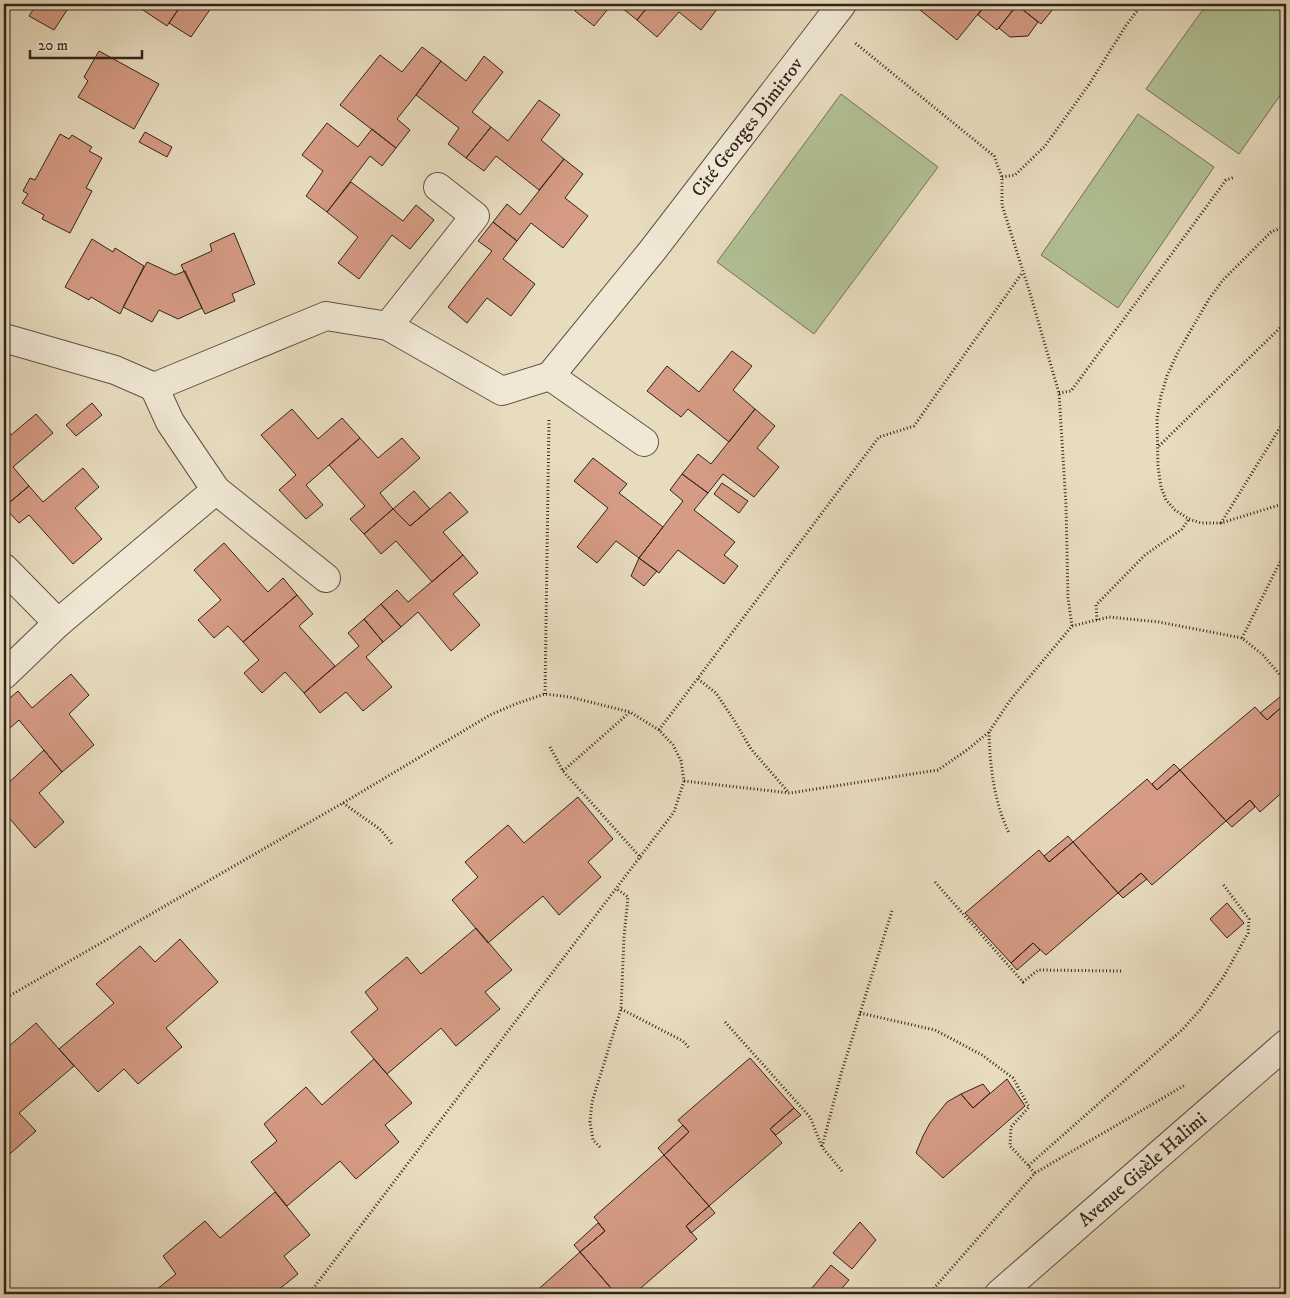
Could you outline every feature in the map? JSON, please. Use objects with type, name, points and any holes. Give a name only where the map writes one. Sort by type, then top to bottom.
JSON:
[{"type":"street","name":"Cité Georges Dimitrov","points":[[550,376],[652,251],[835,12]]},
{"type":"street","points":[[388,326],[475,216],[438,187]]},
{"type":"street","points":[[154,386],[326,316],[388,326],[502,391],[550,376],[644,442]]},
{"type":"street","points":[[4,338],[115,370],[154,386],[170,422],[216,490],[326,578]]},
{"type":"street","points":[[4,675],[58,623],[216,490]]},
{"type":"street","points":[[4,568],[58,623]]},
{"type":"street","name":"Avenue Gisèle Halimi","points":[[998,1294],[1286,1044]]},
{"type":"path","points":[[1002,177],[1015,175],[1045,146],[1090,83],[1125,27],[1142,4]]},
{"type":"path","points":[[835,12],[994,156],[1002,177],[1002,205],[1059,393],[1066,505],[1068,598],[1072,626]]},
{"type":"path","points":[[1059,393],[1071,391],[1226,180],[1235,177]]},
{"type":"path","points":[[1286,226],[1271,232],[1223,280],[1196,320],[1177,354],[1163,390],[1157,418],[1158,467],[1161,486],[1166,500],[1175,510],[1189,519],[1202,523],[1221,523],[1286,503]]},
{"type":"path","points":[[659,730],[879,437],[914,426],[1022,273]]},
{"type":"path","points":[[1159,447],[1286,322]]},
{"type":"path","points":[[545,694],[550,376]]},
{"type":"path","points":[[1221,523],[1286,418]]},
{"type":"path","points":[[1097,620],[1096,605],[1145,555],[1182,529],[1189,519]]},
{"type":"path","points":[[1242,638],[1286,550]]},
{"type":"path","points":[[684,781],[790,794],[938,770],[989,732],[1011,699],[1072,626],[1109,617],[1160,622],[1242,638],[1263,655],[1286,682]]},
{"type":"path","points":[[698,679],[716,693],[751,749],[790,794]]},
{"type":"path","points":[[4,999],[490,715],[518,703],[545,694],[570,697],[630,712],[659,730],[673,745],[680,761],[684,781],[674,812],[309,1294]]},
{"type":"path","points":[[563,771],[630,712]]},
{"type":"path","points":[[989,732],[992,779],[1002,817],[1009,833]]},
{"type":"path","points":[[550,748],[563,771],[641,858]]},
{"type":"path","points":[[343,802],[381,830],[392,844]]},
{"type":"path","points":[[935,882],[1023,982],[1038,970],[1122,971]]},
{"type":"path","points":[[1028,1166],[1182,1030],[1200,1010],[1224,976],[1248,933],[1249,919],[1222,883]]},
{"type":"path","points":[[600,1147],[593,1140],[590,1122],[592,1102],[621,1009],[624,936],[628,897],[617,889]]},
{"type":"path","points":[[822,1147],[841,1074],[892,911]]},
{"type":"path","points":[[621,1009],[683,1041],[690,1049]]},
{"type":"path","points":[[860,1013],[935,1030],[982,1055],[1013,1078],[1029,1107],[1011,1127],[1010,1146],[1035,1173]]},
{"type":"path","points":[[725,1022],[810,1117],[822,1147],[842,1170]]},
{"type":"path","points":[[929,1294],[1035,1173],[1185,1085],[1210,1111]]},
{"type":"green space","points":[[1207,4],[1286,4],[1286,87],[1239,154],[1146,89]]},
{"type":"green space","points":[[841,94],[938,167],[814,334],[717,262]]},
{"type":"green space","points":[[1138,114],[1214,167],[1118,308],[1041,255]]},
{"type":"building","points":[[37,4],[71,4],[54,30],[29,16]]},
{"type":"building","points":[[134,4],[182,4],[167,26]]},
{"type":"building","points":[[182,4],[204,4],[211,8],[191,37],[169,23]]},
{"type":"building","points":[[576,4],[612,4],[594,26],[575,11],[579,6]]},
{"type":"building","points":[[617,4],[650,4],[637,20]]},
{"type":"building","points":[[650,4],[721,4],[701,30],[679,12],[657,37],[637,20]]},
{"type":"building","points":[[915,4],[986,4],[957,40]]},
{"type":"building","points":[[986,4],[1057,4],[1041,24],[1017,5],[997,30],[978,15]]},
{"type":"building","points":[[1017,5],[1038,22],[1028,36],[1010,37],[999,28]]},
{"type":"building","points":[[422,47],[441,61],[397,119],[410,130],[396,148],[340,105],[380,55],[402,72]]},
{"type":"building","points":[[99,51],[159,84],[134,129],[78,97],[88,81],[84,77]]},
{"type":"building","points":[[484,56],[503,72],[472,112],[491,127],[466,158],[448,144],[459,128],[416,95],[441,61],[466,81]]},
{"type":"building","points":[[539,100],[560,115],[541,140],[564,159],[539,190],[496,156],[484,171],[466,158],[491,127],[508,141]]},
{"type":"building","points":[[327,123],[358,147],[372,129],[396,148],[382,166],[370,156],[327,212],[306,196],[323,171],[302,155]]},
{"type":"building","points":[[145,132],[172,147],[167,157],[139,142]]},
{"type":"building","points":[[60,134],[69,139],[72,135],[92,147],[89,151],[102,158],[86,188],[92,191],[70,233],[42,219],[44,215],[22,203],[28,194],[23,191],[30,178],[35,180]]},
{"type":"building","points":[[564,159],[583,174],[565,198],[588,216],[563,248],[531,223],[517,241],[493,222],[507,204],[520,215]]},
{"type":"building","points":[[351,182],[403,221],[416,205],[434,220],[410,249],[392,235],[359,279],[338,263],[358,237],[327,212]]},
{"type":"building","points":[[493,222],[517,241],[503,259],[535,284],[511,316],[487,298],[467,323],[448,307],[492,251],[478,241]]},
{"type":"building","points":[[234,233],[255,284],[232,294],[235,301],[205,314],[181,265],[212,251],[210,244]]},
{"type":"building","points":[[92,239],[113,252],[115,248],[144,266],[120,314],[91,297],[89,300],[65,287]]},
{"type":"building","points":[[147,262],[175,275],[185,271],[202,308],[178,319],[159,310],[152,322],[123,307]]},
{"type":"building","points":[[732,351],[752,366],[733,390],[755,409],[729,442],[688,409],[681,417],[647,391],[667,366],[699,392]]},
{"type":"building","points":[[92,403],[102,415],[76,436],[66,425]]},
{"type":"building","points":[[292,409],[318,439],[342,418],[360,438],[306,485],[323,505],[306,519],[279,490],[296,475],[261,435]]},
{"type":"building","points":[[755,409],[775,426],[757,448],[779,467],[754,497],[723,474],[708,493],[682,474],[698,454],[711,464]]},
{"type":"building","points":[[36,414],[53,433],[13,467],[29,486],[4,507],[4,426],[11,435]]},
{"type":"building","points":[[360,438],[378,458],[402,438],[420,458],[380,493],[393,509],[364,534],[350,519],[365,506],[329,465]]},
{"type":"building","points":[[593,458],[627,484],[619,493],[663,527],[639,558],[616,541],[597,563],[577,547],[608,508],[574,481]]},
{"type":"building","points":[[83,468],[99,487],[75,508],[102,539],[73,564],[29,515],[19,523],[4,507],[29,486],[43,502]]},
{"type":"building","points":[[682,474],[708,493],[694,510],[735,542],[724,555],[738,566],[724,584],[678,550],[659,573],[639,558],[683,501],[670,490]]},
{"type":"building","points":[[722,483],[748,501],[739,513],[714,494]]},
{"type":"building","points":[[414,491],[430,509],[410,526],[393,509]]},
{"type":"building","points":[[450,492],[468,512],[443,532],[463,555],[432,582],[396,541],[381,554],[364,534],[393,509],[410,526]]},
{"type":"building","points":[[224,543],[268,592],[283,578],[297,595],[243,642],[228,626],[214,638],[198,620],[221,600],[194,570]]},
{"type":"building","points":[[463,555],[478,573],[453,594],[480,625],[451,651],[418,612],[401,627],[381,604],[397,590],[408,602]]},
{"type":"building","points":[[639,558],[657,571],[644,586],[631,576]]},
{"type":"building","points":[[297,595],[313,614],[299,626],[335,666],[304,693],[285,672],[262,693],[244,673],[259,660],[243,642]]},
{"type":"building","points":[[381,604],[401,627],[383,642],[364,619]]},
{"type":"building","points":[[364,619],[383,642],[366,657],[392,687],[363,711],[346,692],[320,713],[304,693],[359,646],[348,633]]},
{"type":"building","points":[[71,674],[89,695],[69,714],[94,745],[62,772],[19,720],[10,728],[4,721],[4,703],[18,691],[32,708]]},
{"type":"building","points":[[1285,693],[1286,703],[1267,720],[1260,713]]},
{"type":"building","points":[[1286,703],[1286,789],[1260,812],[1250,800],[1226,821],[1180,770],[1255,707],[1267,720]]},
{"type":"building","points":[[44,750],[62,772],[39,793],[64,822],[35,848],[4,812],[4,787]]},
{"type":"building","points":[[1174,764],[1180,770],[1157,790],[1152,784]]},
{"type":"building","points":[[1180,770],[1226,821],[1152,885],[1141,873],[1118,893],[1073,842],[1147,779],[1157,790]]},
{"type":"building","points":[[578,797],[613,839],[588,862],[601,877],[559,915],[543,896],[488,943],[452,900],[478,877],[465,862],[508,825],[524,843]]},
{"type":"building","points":[[1250,800],[1255,807],[1232,827],[1226,821]]},
{"type":"building","points":[[1068,836],[1073,842],[1049,862],[1044,856]]},
{"type":"building","points":[[1073,842],[1118,893],[1046,955],[1033,943],[1011,963],[965,913],[1039,850],[1049,862]]},
{"type":"building","points":[[1141,873],[1147,879],[1123,898],[1118,893]]},
{"type":"building","points":[[1227,903],[1244,923],[1227,938],[1210,919]]},
{"type":"building","points":[[476,928],[512,970],[485,992],[500,1009],[456,1046],[441,1028],[387,1074],[351,1032],[378,1009],[365,992],[407,957],[421,974]]},
{"type":"building","points":[[180,939],[218,982],[166,1028],[182,1047],[138,1084],[124,1069],[98,1092],[59,1049],[114,1003],[96,984],[140,946],[155,962]]},
{"type":"building","points":[[1033,943],[1040,950],[1017,970],[1011,963]]},
{"type":"building","points":[[36,1023],[74,1066],[19,1113],[36,1131],[4,1159],[4,1041],[8,1047]]},
{"type":"building","points":[[750,1058],[794,1108],[770,1129],[782,1143],[709,1206],[664,1155],[689,1132],[678,1120]]},
{"type":"building","points":[[374,1059],[412,1103],[385,1125],[399,1142],[356,1179],[340,1161],[287,1206],[251,1162],[277,1141],[264,1124],[306,1087],[322,1105]]},
{"type":"building","points":[[1007,1079],[1025,1106],[943,1178],[916,1153],[930,1123],[947,1102],[961,1094],[973,1108]]},
{"type":"building","points":[[983,1084],[990,1093],[973,1108],[961,1094]]},
{"type":"building","points":[[794,1108],[801,1115],[776,1135],[770,1129]]},
{"type":"building","points":[[683,1125],[689,1132],[664,1155],[658,1148]]},
{"type":"building","points":[[664,1155],[709,1206],[686,1226],[697,1239],[634,1294],[616,1294],[580,1252],[605,1231],[594,1217]]},
{"type":"building","points":[[275,1192],[310,1235],[284,1256],[298,1274],[273,1294],[151,1294],[176,1274],[163,1256],[205,1221],[220,1238]]},
{"type":"building","points":[[709,1206],[715,1213],[691,1233],[686,1226]]},
{"type":"building","points":[[860,1222],[876,1240],[852,1269],[833,1253]]},
{"type":"building","points":[[598,1223],[605,1231],[580,1252],[574,1245]]},
{"type":"building","points":[[580,1252],[616,1294],[533,1294]]},
{"type":"building","points":[[831,1265],[849,1280],[837,1294],[807,1294]]}]
